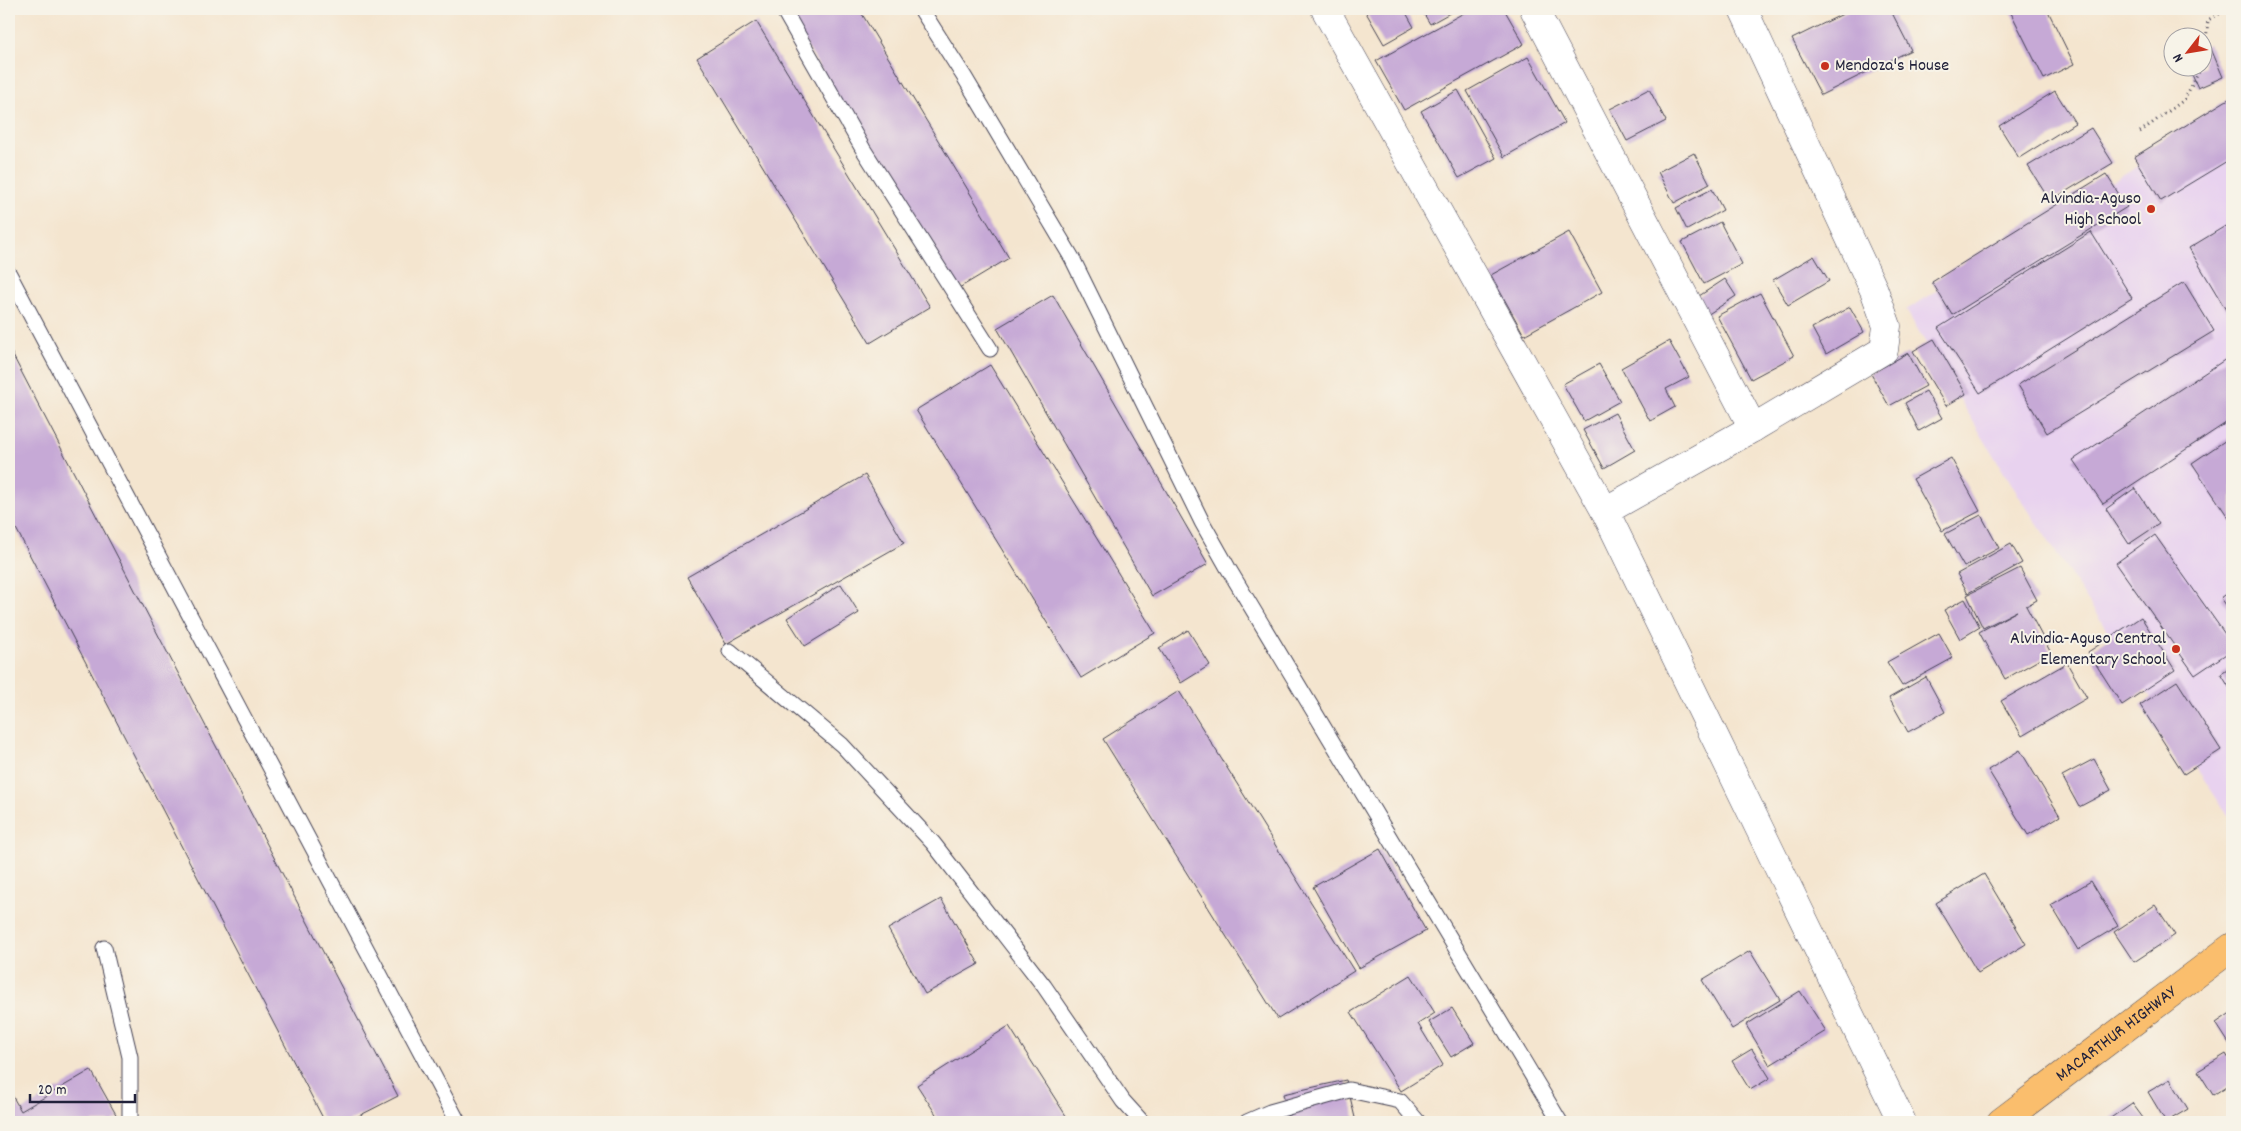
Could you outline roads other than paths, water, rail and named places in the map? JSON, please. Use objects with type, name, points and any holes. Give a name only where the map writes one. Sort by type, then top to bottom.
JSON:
[{"type":"highway","name":"MACARTHUR HIGHWAY","points":[[2002,1122],[2232,947]]},
{"type":"street","points":[[1325,9],[1606,511],[1902,1122]]},
{"type":"street","points":[[1534,9],[1752,428]]},
{"type":"street","points":[[1606,511],[1884,350],[1887,326],[1874,290],[1743,9]]},
{"type":"lane","points":[[783,9],[863,149],[990,349]]},
{"type":"lane","points":[[921,9],[965,78],[1072,258],[1202,522],[1228,568],[1560,1122]]},
{"type":"lane","points":[[9,274],[458,1122]]},
{"type":"lane","points":[[730,651],[842,745],[933,843],[1044,986],[1123,1101],[1142,1122]]},
{"type":"lane","points":[[104,948],[130,1057],[130,1122]]},
{"type":"lane","points":[[1247,1122],[1270,1112],[1349,1090],[1400,1101],[1418,1122]]},
{"type":"place","name":"Mendoza's House","points":[[1825,66]]},
{"type":"place","name":"Alvindia-Aguso High School","points":[[2151,209]]},
{"type":"place","name":"Alvindia-Aguso Central Elementary School","points":[[2176,649]]}]
